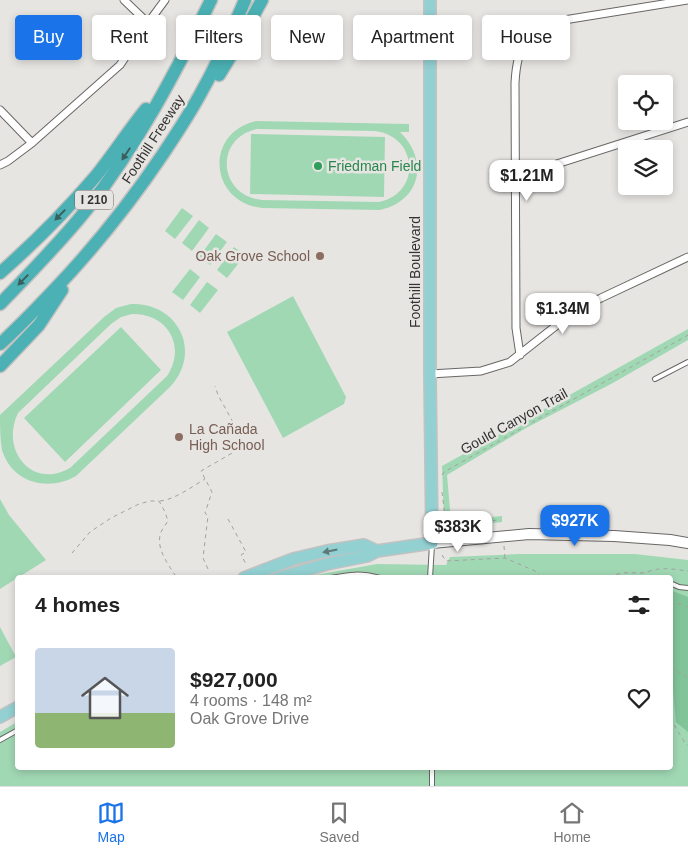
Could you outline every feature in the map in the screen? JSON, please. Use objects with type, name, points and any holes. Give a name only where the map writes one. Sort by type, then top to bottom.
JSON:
[{"type":"highway","name":"Foothill Freeway","points":[[0,304],[60,242],[88,207],[135,141],[169,83],[211,0]]},
{"type":"highway","name":"Foothill Freeway","points":[[0,344],[19,327],[82,260],[133,197],[178,132],[207,82],[245,0]]},
{"type":"highway","points":[[178,132],[222,70],[262,0]]},
{"type":"highway","points":[[0,273],[63,213],[169,83]]},
{"type":"highway","points":[[0,366],[39,325],[82,260]]},
{"type":"main road","name":"Foothill Boulevard","points":[[430,0],[432,543]]},
{"type":"main road","points":[[288,575],[319,566],[367,556],[376,551],[432,543]]},
{"type":"main road","points":[[250,575],[293,560],[327,551],[364,545],[376,551]]},
{"type":"main road","points":[[0,717],[15,709]]},
{"type":"street","points":[[124,0],[140,15]]},
{"type":"street","points":[[154,15],[165,0]]},
{"type":"street","points":[[520,355],[516,328],[516,68],[522,46],[538,30],[564,20],[688,0]]},
{"type":"street","points":[[0,165],[32,143],[123,60]]},
{"type":"street","points":[[0,110],[32,143]]},
{"type":"street","points":[[516,177],[688,122]]},
{"type":"street","points":[[430,374],[482,371],[510,362],[571,314],[688,257]]},
{"type":"street","points":[[432,543],[529,534],[623,537],[688,543]]},
{"type":"lane","points":[[655,379],[688,362]]},
{"type":"lane","points":[[430,575],[432,543]]},
{"type":"lane","points":[[347,575],[370,575]]},
{"type":"lane","points":[[673,584],[688,588]]},
{"type":"lane","points":[[0,740],[15,732]]},
{"type":"lane","points":[[432,770],[432,786]]},
{"type":"path","name":"Gould Canyon Trail","points":[[440,478],[444,472],[688,335]]},
{"type":"path","points":[[208,569],[203,558],[208,516],[204,513],[212,492],[201,471],[234,452],[240,445],[240,433],[218,395],[215,386]]},
{"type":"path","points":[[72,553],[90,532],[111,518],[150,500],[164,501],[205,479]]},
{"type":"path","points":[[442,488],[446,525],[498,520]]},
{"type":"path","points":[[159,501],[168,521],[161,532],[159,543],[164,559],[175,575]]},
{"type":"path","points":[[228,519],[246,552],[241,555],[246,564]]},
{"type":"path","points":[[504,546],[506,558]]},
{"type":"path","points":[[442,555],[446,561],[506,558],[535,571],[539,575]]},
{"type":"path","points":[[613,575],[625,573],[642,574],[659,569],[688,571]]},
{"type":"path","points":[[673,603],[688,607]]},
{"type":"path","points":[[673,669],[688,678]]},
{"type":"path","points":[[673,723],[688,745]]},
{"type":"green space","points":[[256,121],[409,124],[409,132],[400,132],[409,143],[415,155],[416,178],[412,189],[404,198],[394,205],[380,210],[262,208],[244,203],[231,194],[223,181],[220,167],[221,152],[228,139],[239,128]],"holes":[[[257,129],[375,131],[389,135],[400,143],[406,153],[409,165],[408,177],[403,188],[393,197],[379,202],[262,200],[247,196],[237,188],[230,178],[227,166],[228,154],[233,143],[243,134]]]},
{"type":"green space","name":"Friedman Field","points":[[251,134],[385,137],[384,197],[250,194]]},
{"type":"green space","points":[[182,208],[193,216],[175,239],[165,231]]},
{"type":"green space","points":[[199,220],[209,228],[192,251],[182,243]]},
{"type":"green space","points":[[216,234],[227,242],[210,265],[199,257]]},
{"type":"green space","points":[[234,247],[245,255],[227,278],[217,270]]},
{"type":"green space","points":[[190,269],[200,277],[183,300],[172,292]]},
{"type":"green space","points":[[207,282],[218,290],[200,313],[190,305]]},
{"type":"green space","points":[[293,296],[346,397],[344,404],[283,438],[227,332]]},
{"type":"green space","points":[[131,304],[148,306],[162,311],[173,320],[185,345],[180,373],[170,387],[76,476],[65,481],[43,484],[22,477],[7,461],[2,450],[0,415],[104,317],[116,308]],"holes":[[[132,314],[144,315],[164,325],[174,343],[173,365],[167,376],[70,468],[56,473],[43,474],[32,470],[23,463],[13,440],[18,413],[111,324],[121,317]]]},
{"type":"green space","points":[[121,327],[161,370],[65,462],[24,418]]},
{"type":"green space","points":[[688,329],[688,340],[611,384],[526,428],[447,475],[451,521],[502,516],[502,522],[452,528],[446,523],[444,519],[442,466]]},
{"type":"green space","points":[[0,499],[9,515],[46,560],[22,575],[15,575],[15,580],[0,589]]},
{"type":"green space","points":[[519,554],[635,554],[688,560],[688,786],[0,786],[0,732],[15,723],[15,770],[673,770],[673,575],[315,575],[377,564],[446,565],[450,557]]},
{"type":"green space","points":[[673,591],[688,597],[688,732],[676,722],[673,692]]},
{"type":"green space","points":[[0,627],[15,658],[0,666]]},
{"type":"place","name":"Friedman Field","points":[[318,166]]},
{"type":"place","name":"Oak Grove School","points":[[320,256]]},
{"type":"place","name":"La Cañada High School","points":[[179,437]]}]
